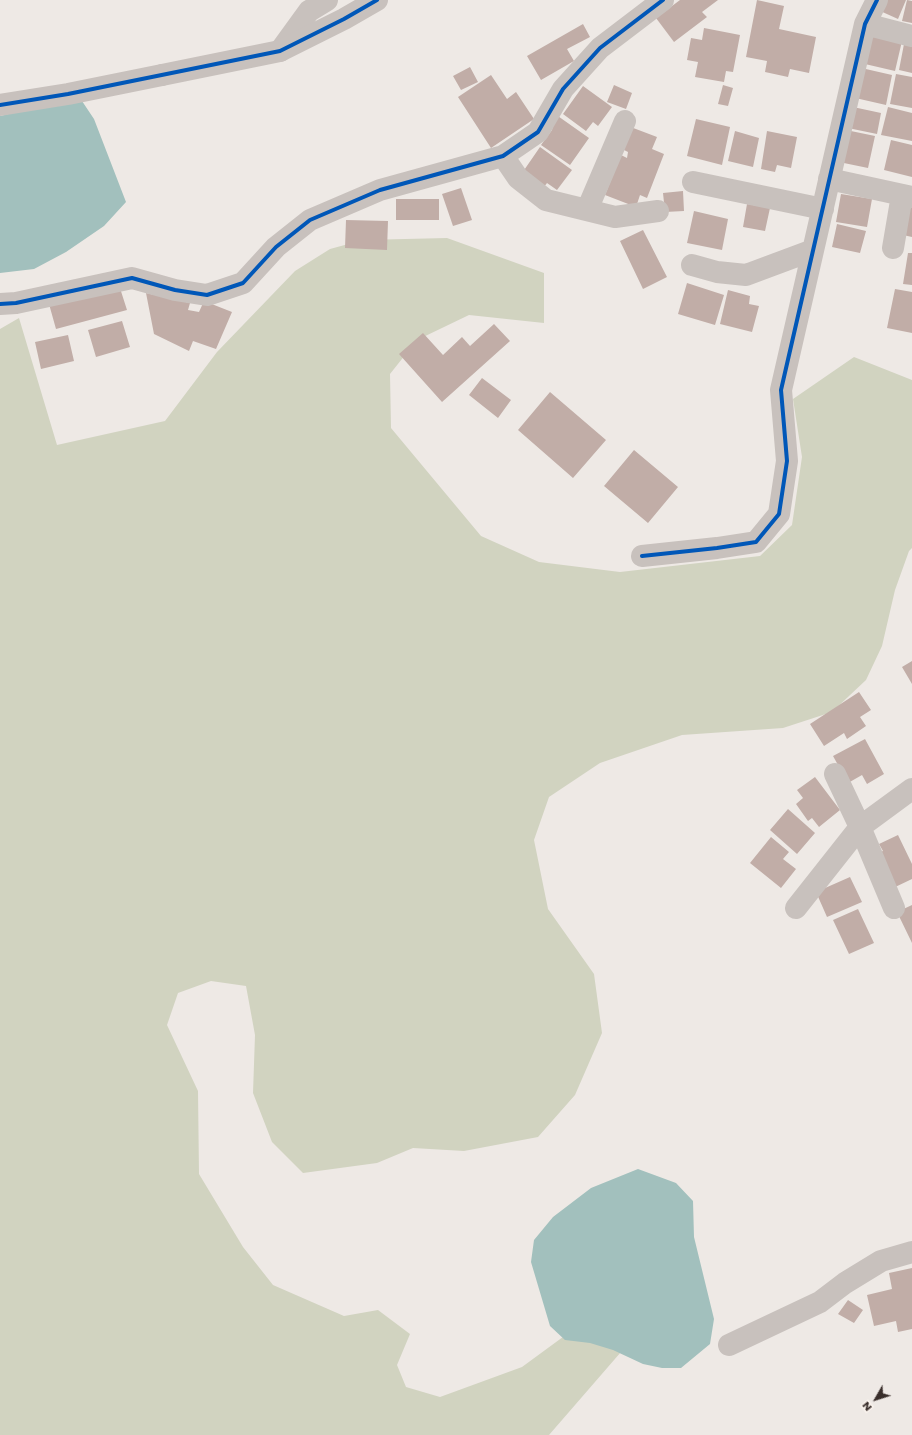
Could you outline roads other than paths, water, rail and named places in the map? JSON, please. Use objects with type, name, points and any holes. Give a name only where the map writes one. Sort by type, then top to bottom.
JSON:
[{"type":"street","points":[[280,51],[309,11],[327,0]]},
{"type":"street","points":[[0,105],[68,94],[280,51],[344,19],[376,0]]},
{"type":"street","points":[[0,304],[16,303],[132,278],[175,290],[207,295],[243,283],[276,247],[310,220],[380,190],[503,156],[538,132],[563,89],[600,48],[663,0]]},
{"type":"street","points":[[642,556],[717,548],[756,542],[779,514],[787,461],[781,390],[865,24],[877,0]]},
{"type":"street","points":[[865,24],[912,36]]},
{"type":"street","points":[[587,210],[624,121]]},
{"type":"street","points":[[503,156],[518,178],[546,200],[615,217],[658,210]]},
{"type":"street","points":[[829,179],[907,196],[892,248]]},
{"type":"street","points":[[693,182],[823,209]]},
{"type":"street","points":[[692,265],[717,272],[746,275],[813,250]]},
{"type":"street","points":[[835,774],[860,827],[894,908]]},
{"type":"street","points":[[796,908],[860,827],[912,789]]},
{"type":"street","points":[[729,1345],[820,1302],[845,1283],[881,1261],[912,1252]]},
{"type":"water","points":[[82,101],[94,119],[126,202],[104,226],[66,252],[34,269],[0,273],[0,116],[60,102]]},
{"type":"water","points":[[638,1169],[676,1183],[693,1201],[694,1237],[714,1319],[710,1344],[681,1368],[662,1368],[643,1364],[613,1350],[590,1343],[565,1340],[550,1326],[531,1262],[534,1240],[553,1217],[591,1188]]}]
